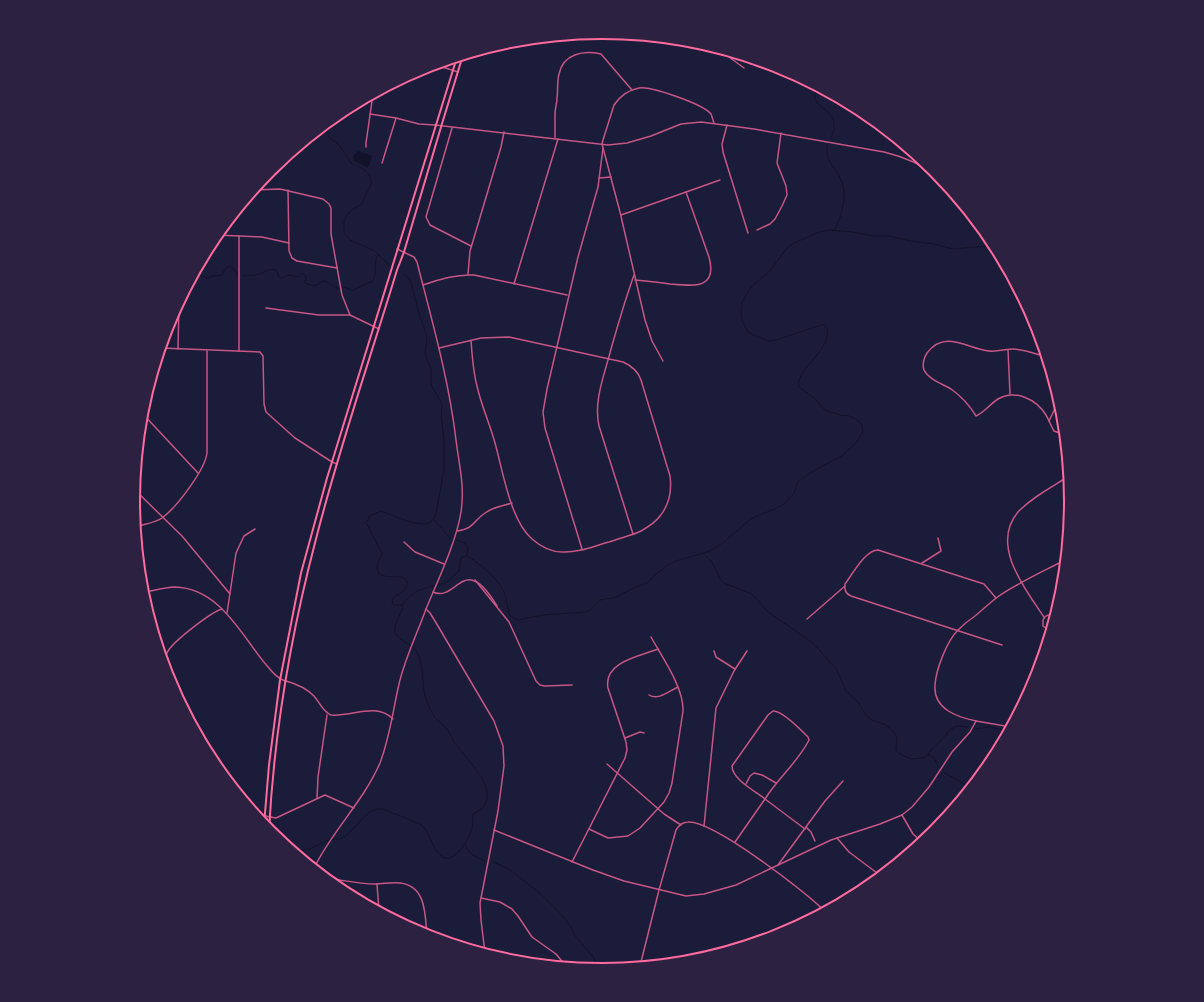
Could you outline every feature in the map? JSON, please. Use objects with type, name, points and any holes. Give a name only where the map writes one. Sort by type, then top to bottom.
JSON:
[{"type":"main road","points":[[270,822],[279,727],[296,626],[308,568],[337,464],[404,252],[440,127],[462,61]]},
{"type":"main road","points":[[265,815],[269,762],[280,680],[301,573],[317,511],[455,63]]},
{"type":"main road","points":[[317,511],[323,512]]},
{"type":"main road","points":[[290,626],[296,626]]},
{"type":"street","points":[[555,138],[555,112],[558,74],[568,58],[577,53],[585,52],[601,54],[632,90]]},
{"type":"street","points":[[732,59],[744,68]]},
{"type":"street","points":[[443,68],[458,72]]},
{"type":"street","points":[[663,361],[652,341],[645,320],[621,215],[602,144],[614,105],[618,99],[625,93],[640,87],[680,97],[693,103],[711,115],[714,123]]},
{"type":"street","points":[[366,147],[372,100]]},
{"type":"street","points":[[370,114],[440,127],[504,132],[602,144],[627,143],[651,136],[681,124],[694,122],[714,123],[781,133],[894,154],[918,164]]},
{"type":"street","points":[[382,163],[396,118]]},
{"type":"street","points":[[727,125],[722,144],[723,152],[748,233]]},
{"type":"street","points":[[452,128],[426,217],[430,225],[471,246]]},
{"type":"street","points":[[468,274],[471,246],[501,147],[504,132]]},
{"type":"street","points":[[757,230],[770,224],[775,218],[787,195],[786,186],[777,162],[781,133]]},
{"type":"street","points":[[514,284],[558,139]]},
{"type":"street","points":[[583,550],[544,424],[544,401],[568,295],[599,178],[603,148]]},
{"type":"street","points":[[599,178],[611,177]]},
{"type":"street","points":[[621,215],[720,180]]},
{"type":"street","points":[[261,189],[275,188],[288,190],[323,199],[329,204],[331,208],[331,231],[343,300],[350,315]]},
{"type":"street","points":[[288,190],[289,254],[294,260],[337,268]]},
{"type":"street","points":[[636,280],[692,286],[700,285],[709,278],[711,271],[710,262],[686,192]]},
{"type":"street","points":[[224,235],[262,237],[289,243]]},
{"type":"street","points":[[239,236],[239,351]]},
{"type":"street","points":[[316,864],[329,842],[354,808],[379,763],[388,740],[399,684],[410,650],[453,542],[461,510],[462,480],[439,348],[416,260],[404,252],[397,250]]},
{"type":"street","points":[[423,285],[448,277],[468,274],[568,295]]},
{"type":"street","points":[[633,534],[598,420],[598,407],[608,359],[634,275]]},
{"type":"street","points":[[266,308],[319,315],[350,315],[379,329]]},
{"type":"street","points":[[178,349],[179,316]]},
{"type":"street","points":[[439,348],[471,340],[490,337],[508,337],[608,359],[627,364],[635,369],[640,376],[670,476],[670,494],[668,504],[654,523],[633,534],[583,550],[561,552],[547,549],[536,542],[522,528],[517,519],[477,386],[471,340]]},
{"type":"street","points":[[1040,356],[1018,350],[990,351],[958,342],[947,341],[940,343],[933,348],[925,357],[923,364],[926,373],[956,393],[976,416],[984,412],[1000,398],[1010,395],[1020,395],[1032,401],[1042,410],[1052,428],[1059,433]]},
{"type":"street","points":[[166,348],[207,351],[259,351],[263,354],[264,404],[268,414],[295,438],[337,464]]},
{"type":"street","points":[[1008,350],[1010,395]]},
{"type":"street","points":[[141,525],[163,517],[184,496],[205,461],[207,453],[207,351]]},
{"type":"street","points":[[1049,421],[1055,409]]},
{"type":"street","points":[[148,419],[198,473]]},
{"type":"street","points":[[1044,617],[1021,583],[1011,561],[1008,547],[1008,533],[1012,522],[1022,508],[1063,479]]},
{"type":"street","points":[[140,495],[195,551],[230,594]]},
{"type":"street","points":[[456,531],[471,527],[489,510],[512,503]]},
{"type":"street","points":[[227,613],[234,564],[238,548],[244,536],[256,529]]},
{"type":"street","points":[[922,563],[941,551],[938,538]]},
{"type":"street","points":[[404,542],[413,551],[444,564]]},
{"type":"street","points":[[807,619],[845,586],[867,554],[872,550],[878,550],[922,563],[984,584],[996,598]]},
{"type":"street","points":[[1005,726],[958,717],[942,706],[937,699],[934,689],[935,678],[941,660],[958,630],[996,598],[1060,563]]},
{"type":"street","points":[[433,592],[441,593],[448,591],[465,580],[475,580],[511,627],[537,683],[545,686],[572,685]]},
{"type":"street","points":[[845,586],[846,592],[850,596],[1002,645]]},
{"type":"street","points":[[149,592],[174,587],[189,589],[209,598],[227,613],[256,652],[280,680],[300,686],[307,690],[328,714],[335,716],[379,711],[387,714],[393,719]]},
{"type":"street","points":[[166,654],[172,646],[200,623],[215,612],[222,609]]},
{"type":"street","points":[[426,609],[444,636],[494,722],[504,752],[504,766],[494,830],[481,898],[480,915],[484,948]]},
{"type":"street","points":[[1044,617],[1049,615]]},
{"type":"street","points":[[1044,617],[1042,623],[1046,628]]},
{"type":"street","points":[[589,829],[608,838],[628,836],[640,828],[667,798],[672,783],[683,705],[678,687],[651,637]]},
{"type":"street","points":[[572,862],[617,774],[626,753],[627,746],[608,688],[608,678],[613,668],[619,664],[658,649]]},
{"type":"street","points":[[714,651],[716,657],[735,669]]},
{"type":"street","points":[[704,826],[716,708],[735,669],[747,651]]},
{"type":"street","points":[[649,695],[659,697],[678,687]]},
{"type":"street","points":[[735,842],[765,798],[776,783],[801,754],[809,739],[794,724],[774,710],[770,712],[733,765],[732,769],[735,776],[745,784],[765,798],[811,832],[815,841]]},
{"type":"street","points":[[317,798],[318,777],[328,714]]},
{"type":"street","points":[[494,830],[606,875],[686,896],[699,895],[736,885],[837,838],[902,815],[912,807],[929,788],[952,752],[970,732],[976,721]]},
{"type":"street","points":[[624,738],[640,732],[644,733]]},
{"type":"street","points":[[607,764],[658,808],[681,824]]},
{"type":"street","points":[[745,784],[754,773],[762,775],[776,783]]},
{"type":"street","points":[[778,865],[825,801],[843,781]]},
{"type":"street","points":[[265,815],[276,818],[322,795],[328,795],[354,808]]},
{"type":"street","points":[[902,815],[913,834],[917,838]]},
{"type":"street","points":[[641,961],[676,830],[681,824],[690,822],[704,826],[735,842],[811,898],[821,907]]},
{"type":"street","points":[[837,838],[849,852],[876,873]]},
{"type":"street","points":[[337,879],[377,884],[402,883],[409,886],[416,891],[424,903],[426,928]]},
{"type":"street","points":[[377,884],[379,905]]},
{"type":"street","points":[[481,898],[500,902],[512,909],[532,937],[556,954],[561,961]]},
{"type":"shaded area","points":[[358,151],[372,156],[369,166],[367,167],[354,161],[353,156]]},
{"type":"waterway","points":[[816,92],[816,101],[828,112],[834,121],[834,128],[831,138]]},
{"type":"waterway","points":[[327,130],[329,137],[340,146],[351,163],[363,169],[370,175],[371,180],[371,185],[361,205],[353,209],[346,216],[344,222],[344,233],[350,240],[375,251],[389,265]]},
{"type":"waterway","points":[[827,145],[828,158],[839,176],[844,189],[842,210],[835,230]]},
{"type":"waterway","points":[[467,556],[483,567],[501,586],[510,616],[518,620],[542,615],[585,612],[590,610],[600,600],[617,597],[633,588],[647,583],[668,565],[676,561],[710,551],[724,542],[752,518],[784,504],[794,493],[798,482],[810,473],[843,455],[853,446],[863,431],[862,425],[859,421],[849,416],[840,415],[825,410],[814,398],[799,387],[799,381],[802,374],[824,345],[827,336],[827,328],[824,325],[821,325],[776,340],[768,341],[751,334],[747,331],[742,320],[741,309],[742,303],[751,287],[771,270],[786,249],[794,243],[819,232],[828,230],[853,232],[874,236],[889,236],[953,249],[987,246]]},
{"type":"waterway","points":[[343,287],[353,290],[373,281],[375,275],[376,258],[378,255]]},
{"type":"waterway","points":[[199,275],[208,278],[222,275],[225,269],[230,266],[234,269],[238,276]]},
{"type":"waterway","points":[[242,276],[256,275],[272,269],[277,271],[280,278],[284,278],[288,275],[299,277],[304,274],[306,276],[305,283],[314,285],[324,281],[338,288]]},
{"type":"waterway","points":[[402,605],[394,605],[392,602],[393,599],[406,588],[406,580],[399,577],[387,577],[379,573],[377,565],[382,553],[366,523],[370,516],[381,511],[414,523],[426,524],[431,522],[436,514],[444,469],[442,406],[431,385],[431,370],[425,354],[427,340],[426,334],[418,311],[411,281],[404,274]]},
{"type":"waterway","points":[[434,520],[451,538]]},
{"type":"waterway","points":[[456,540],[465,543],[468,547],[467,555]]},
{"type":"waterway","points":[[704,554],[712,562],[720,579],[724,583],[752,594],[768,612],[813,643],[837,670],[846,691],[858,702],[865,714],[872,720],[886,725],[894,732],[897,738],[896,750],[898,753],[911,759],[923,758],[928,755],[949,730],[957,726],[968,727]]},
{"type":"waterway","points":[[411,646],[403,641],[395,632],[396,624],[403,606],[402,605],[411,595],[416,592],[446,583],[459,571],[461,558],[466,556]]},
{"type":"waterway","points":[[299,850],[307,850],[329,840],[344,837],[366,815],[377,809],[383,809],[420,824],[426,830],[438,853],[443,857],[449,858],[454,856],[459,852],[467,840],[472,829],[473,814],[483,807],[487,799],[487,790],[483,781],[456,745],[447,729],[438,721],[432,712],[425,695],[420,660],[413,647]]},
{"type":"waterway","points":[[975,729],[990,727],[1003,730]]},
{"type":"waterway","points":[[928,755],[934,758],[938,767]]},
{"type":"waterway","points":[[943,772],[966,785]]},
{"type":"waterway","points":[[465,845],[471,854],[485,861]]},
{"type":"waterway","points":[[493,862],[509,869],[542,895],[562,915],[576,937],[594,958],[595,963]]}]
